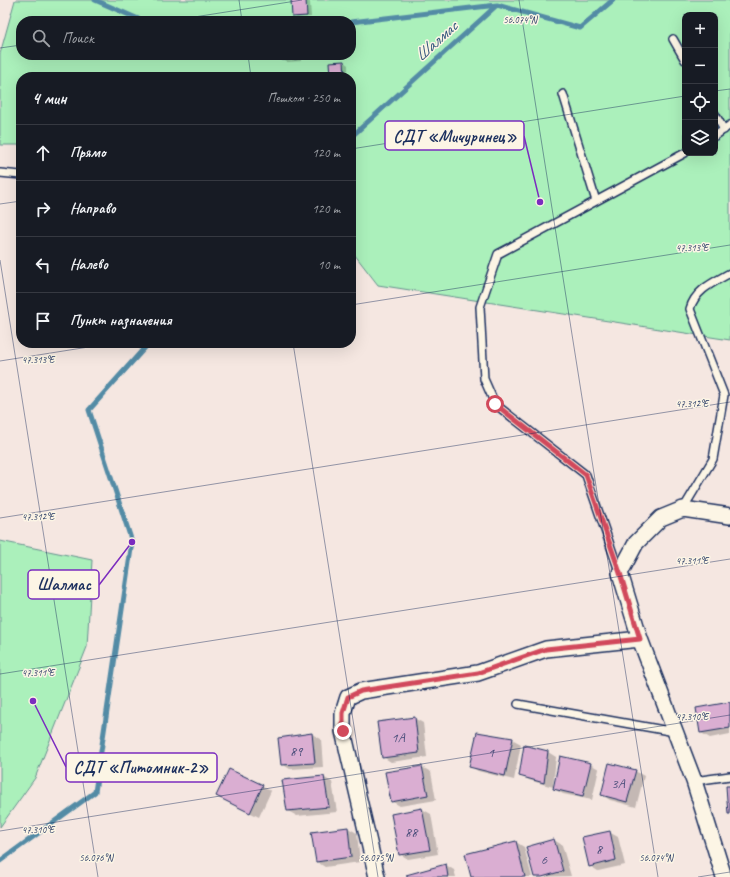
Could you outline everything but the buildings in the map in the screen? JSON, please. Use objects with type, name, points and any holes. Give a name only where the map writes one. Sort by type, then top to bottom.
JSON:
[{"type":"street","points":[[724,877],[694,781],[640,639],[620,573],[636,543],[661,518],[683,509],[730,516]]},
{"type":"street","points":[[377,877],[343,731],[343,713],[348,697],[361,691],[478,673],[546,649],[640,639]]},
{"type":"lane","points":[[674,39],[682,54]]},
{"type":"lane","points":[[563,94],[596,201]]},
{"type":"lane","points":[[718,118],[727,128],[718,134]]},
{"type":"lane","points":[[620,573],[586,475],[495,404],[484,379],[480,307],[498,254],[682,155]]},
{"type":"lane","points":[[0,173],[16,175]]},
{"type":"lane","points":[[683,509],[713,459],[727,394],[690,309],[692,300],[705,288],[730,273]]},
{"type":"lane","points":[[518,704],[675,732]]},
{"type":"lane","points":[[694,781],[730,776]]},
{"type":"green space","points":[[15,0],[730,0],[730,340],[378,285],[356,256],[356,72],[16,72],[16,145],[0,145],[0,54]]},
{"type":"green space","points":[[0,541],[92,560],[87,647],[35,778],[0,827]]},
{"type":"waterway","points":[[95,0],[132,16]]},
{"type":"waterway","name":"Шалмас","points":[[356,132],[497,5],[580,28],[613,0]]},
{"type":"waterway","points":[[356,21],[497,5]]},
{"type":"waterway","name":"Шалмас","points":[[0,861],[95,792],[132,542],[89,410],[145,348]]},
{"type":"place","name":"СДТ «Мичуринец»","points":[[540,202]]},
{"type":"place","name":"Шалмас","points":[[132,542]]},
{"type":"place","name":"СДТ «Питомник-2»","points":[[33,701]]},
{"type":"route","points":[[343,731],[343,713],[348,697],[361,691],[478,673],[546,649],[640,639],[620,573],[586,475],[495,404]]}]
